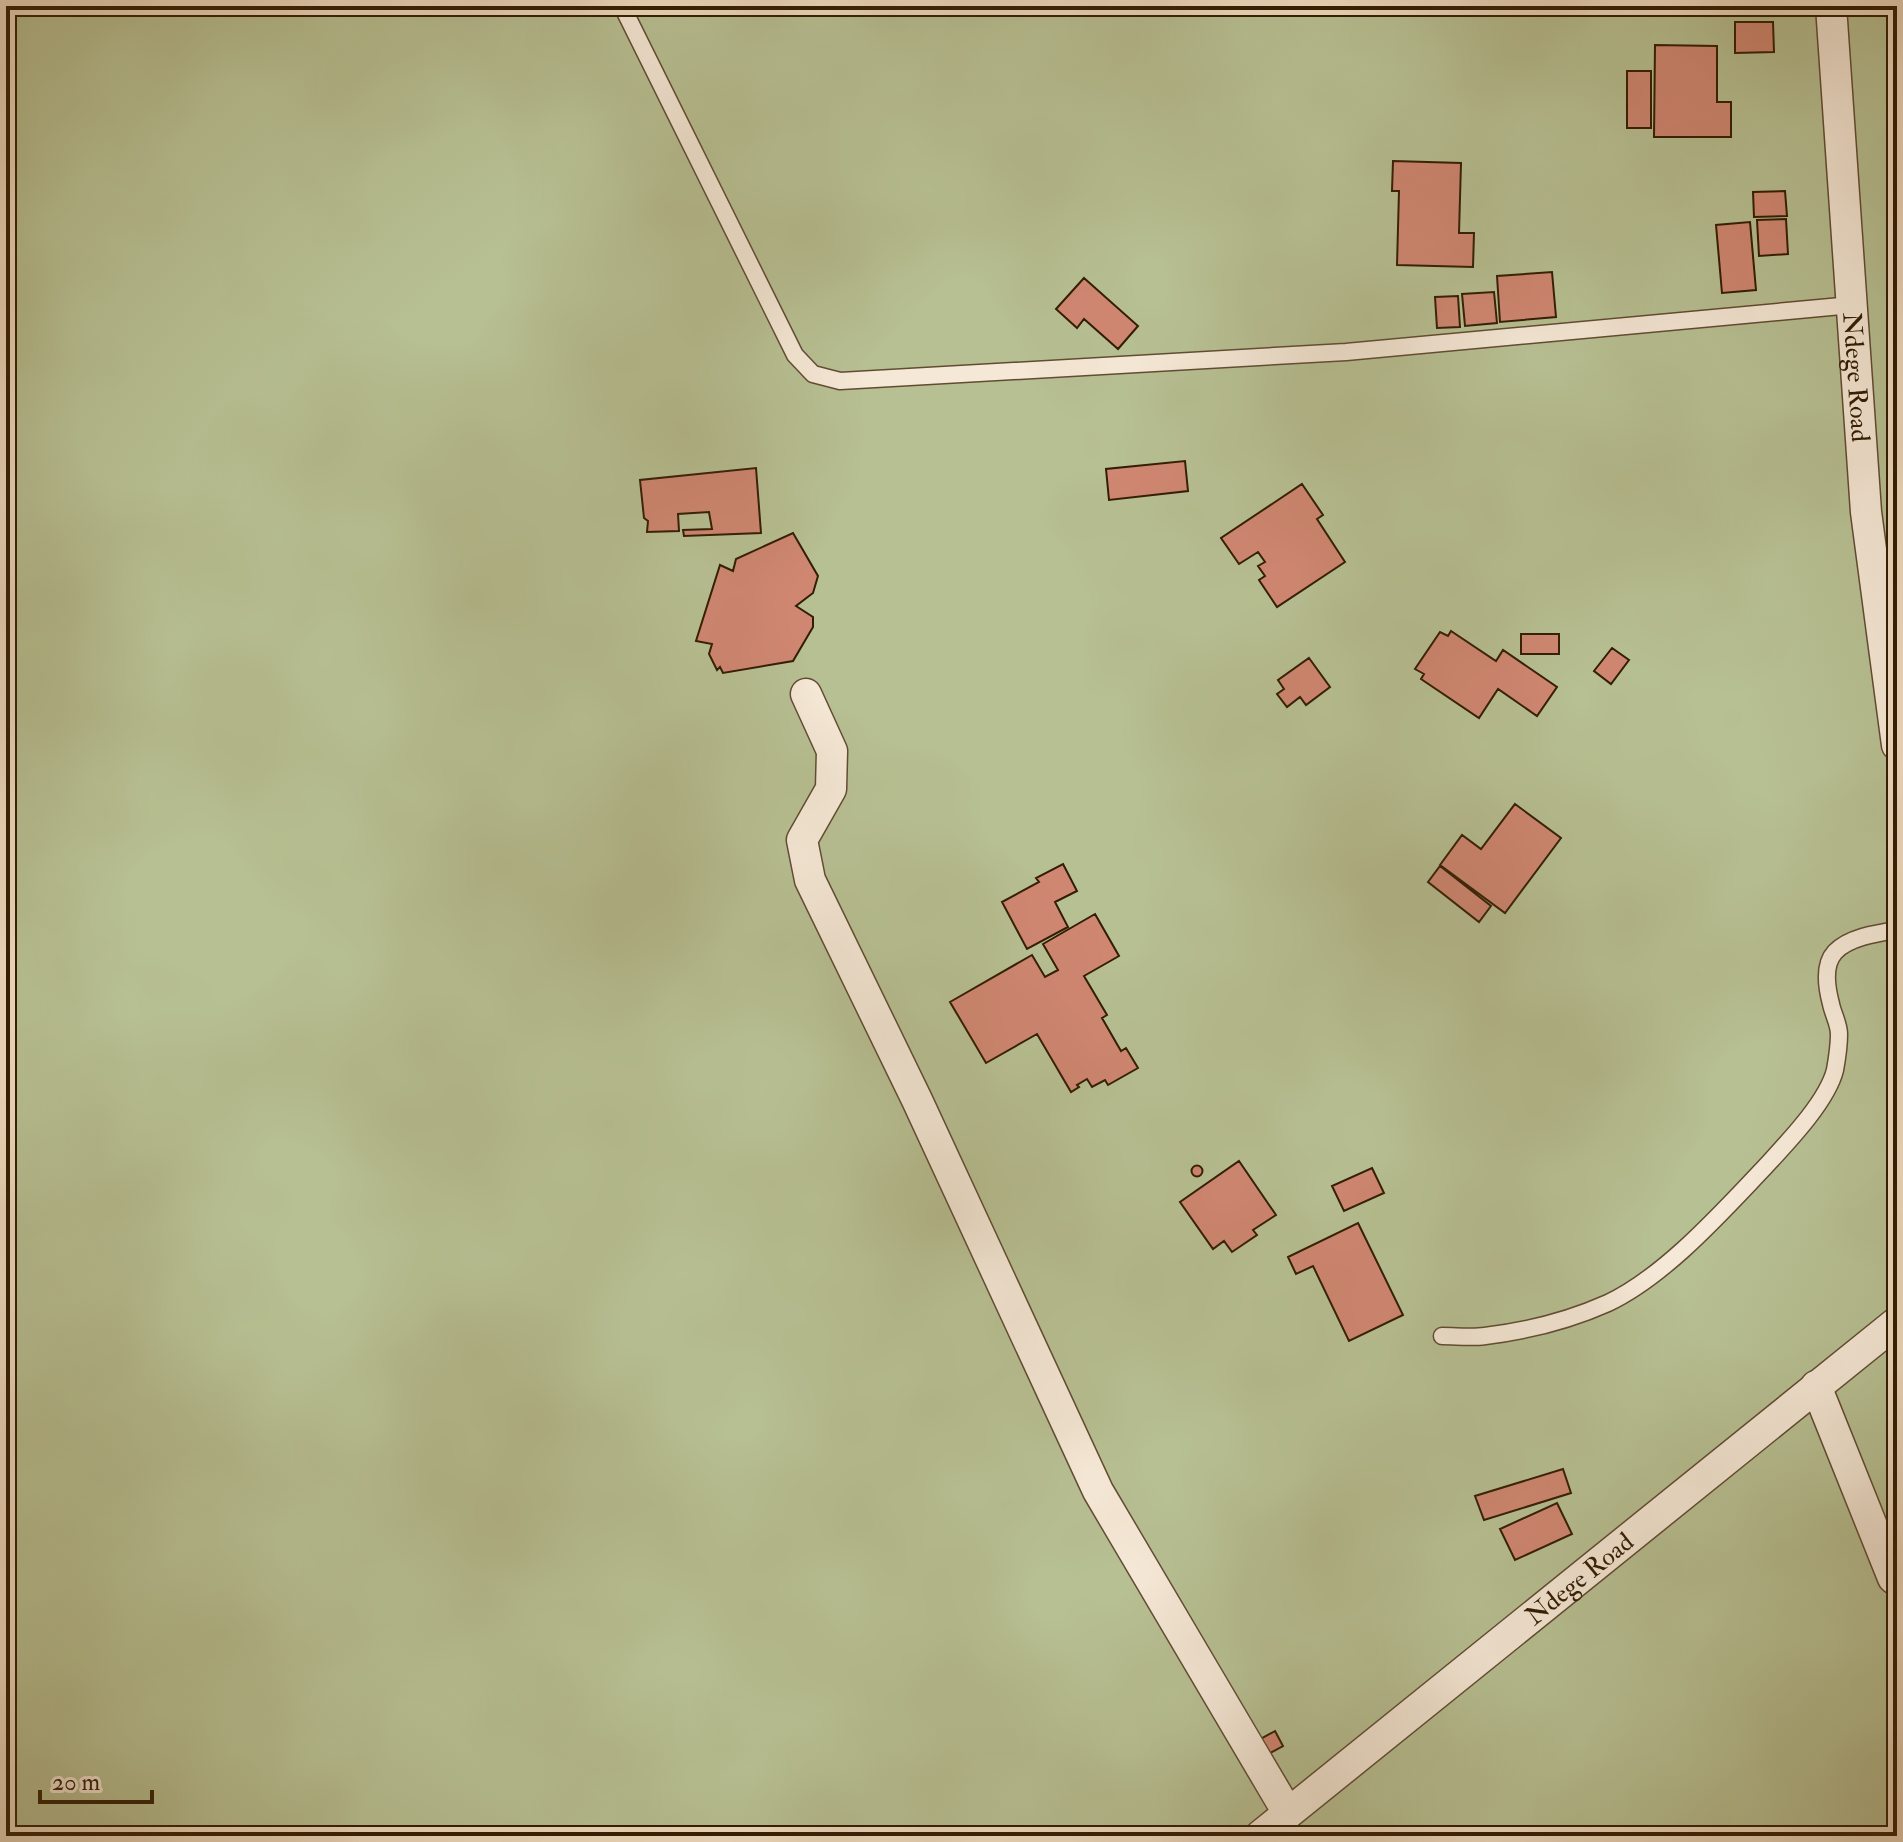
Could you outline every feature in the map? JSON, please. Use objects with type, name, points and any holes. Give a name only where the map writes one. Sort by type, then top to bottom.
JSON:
[{"type":"street","name":"Ndege Road","points":[[1831,6],[1866,512],[1897,745]]},
{"type":"street","points":[[806,694],[832,751],[831,789],[802,840],[810,880],[917,1100],[1098,1491],[1288,1813]]},
{"type":"street","name":"Ndege Road","points":[[1260,1836],[1897,1322]]},
{"type":"street","points":[[1816,1386],[1893,1578],[1897,1581]]},
{"type":"lane","points":[[624,10],[795,355],[813,374],[840,381],[1346,352],[1852,305]]},
{"type":"lane","points":[[1442,1336],[1482,1337],[1528,1329],[1609,1302],[1643,1281],[1710,1225],[1779,1152],[1816,1107],[1834,1072],[1839,1032],[1826,971],[1834,952],[1856,938],[1897,930]]},
{"type":"green space","points":[[6,6],[1897,6],[1897,1836],[6,1836]]},
{"type":"building","points":[[934,6],[946,6],[948,9],[939,14]]},
{"type":"building","points":[[1001,6],[1019,6],[1004,14]]},
{"type":"building","points":[[1735,22],[1773,22],[1774,52],[1735,53]]},
{"type":"building","points":[[1655,45],[1717,46],[1717,102],[1731,102],[1731,137],[1654,137]]},
{"type":"building","points":[[1627,71],[1651,71],[1651,128],[1627,128]]},
{"type":"building","points":[[1393,161],[1461,163],[1459,233],[1474,233],[1473,267],[1397,265],[1399,191],[1392,191]]},
{"type":"building","points":[[1785,191],[1787,216],[1754,217],[1753,192]]},
{"type":"building","points":[[1786,219],[1788,254],[1759,256],[1757,220]]},
{"type":"building","points":[[1750,222],[1756,290],[1722,293],[1716,225]]},
{"type":"building","points":[[1552,272],[1556,317],[1500,322],[1497,276]]},
{"type":"building","points":[[1084,278],[1138,326],[1118,349],[1084,319],[1077,328],[1056,309]]},
{"type":"building","points":[[1494,292],[1497,323],[1465,326],[1462,294]]},
{"type":"building","points":[[1458,296],[1460,327],[1437,328],[1435,297]]},
{"type":"building","points":[[1185,461],[1188,491],[1109,500],[1106,469]]},
{"type":"building","points":[[756,468],[761,533],[684,536],[683,530],[712,529],[709,512],[678,514],[679,531],[647,532],[648,521],[644,518],[640,480]]},
{"type":"building","points":[[1302,484],[1323,515],[1317,519],[1345,562],[1277,607],[1259,580],[1265,576],[1258,566],[1265,562],[1258,552],[1239,564],[1221,538]]},
{"type":"building","points":[[793,533],[818,576],[813,593],[796,606],[813,617],[813,627],[793,661],[723,673],[720,667],[717,670],[709,654],[712,644],[696,641],[720,565],[733,571],[736,559]]},
{"type":"building","points":[[1451,631],[1496,661],[1503,650],[1557,687],[1537,716],[1498,689],[1479,718],[1421,679],[1424,674],[1415,669],[1440,632],[1448,636]]},
{"type":"building","points":[[1521,634],[1559,634],[1559,654],[1521,654]]},
{"type":"building","points":[[1612,648],[1629,660],[1611,684],[1594,671]]},
{"type":"building","points":[[1309,658],[1330,687],[1306,705],[1300,697],[1287,707],[1277,694],[1284,689],[1278,680]]},
{"type":"building","points":[[1515,804],[1561,838],[1505,913],[1440,865],[1462,835],[1481,849]]},
{"type":"building","points":[[1063,864],[1077,891],[1055,902],[1068,927],[1027,949],[1002,902],[1039,882],[1036,878]]},
{"type":"building","points":[[1440,866],[1491,906],[1479,922],[1428,882]]},
{"type":"building","points":[[1095,914],[1119,956],[1084,976],[1107,1015],[1102,1018],[1121,1051],[1126,1048],[1138,1068],[1108,1085],[1105,1080],[1092,1087],[1087,1079],[1071,1092],[1037,1034],[986,1063],[950,1002],[1032,955],[1045,977],[1058,970],[1043,944]]},
{"type":"building","points":[[1239,1161],[1276,1215],[1253,1230],[1257,1235],[1232,1252],[1224,1241],[1213,1249],[1180,1202]]},
{"type":"building","points":[[1197,1166],[1202,1171],[1197,1176],[1192,1171]]},
{"type":"building","points":[[1372,1168],[1384,1193],[1344,1211],[1332,1186]]},
{"type":"building","points":[[1358,1223],[1403,1315],[1349,1341],[1313,1266],[1296,1274],[1288,1257]]},
{"type":"building","points":[[1563,1469],[1571,1493],[1484,1520],[1475,1496]]},
{"type":"building","points":[[1557,1503],[1572,1534],[1515,1560],[1500,1529]]},
{"type":"building","points":[[1275,1731],[1283,1746],[1265,1756],[1257,1741]]}]
